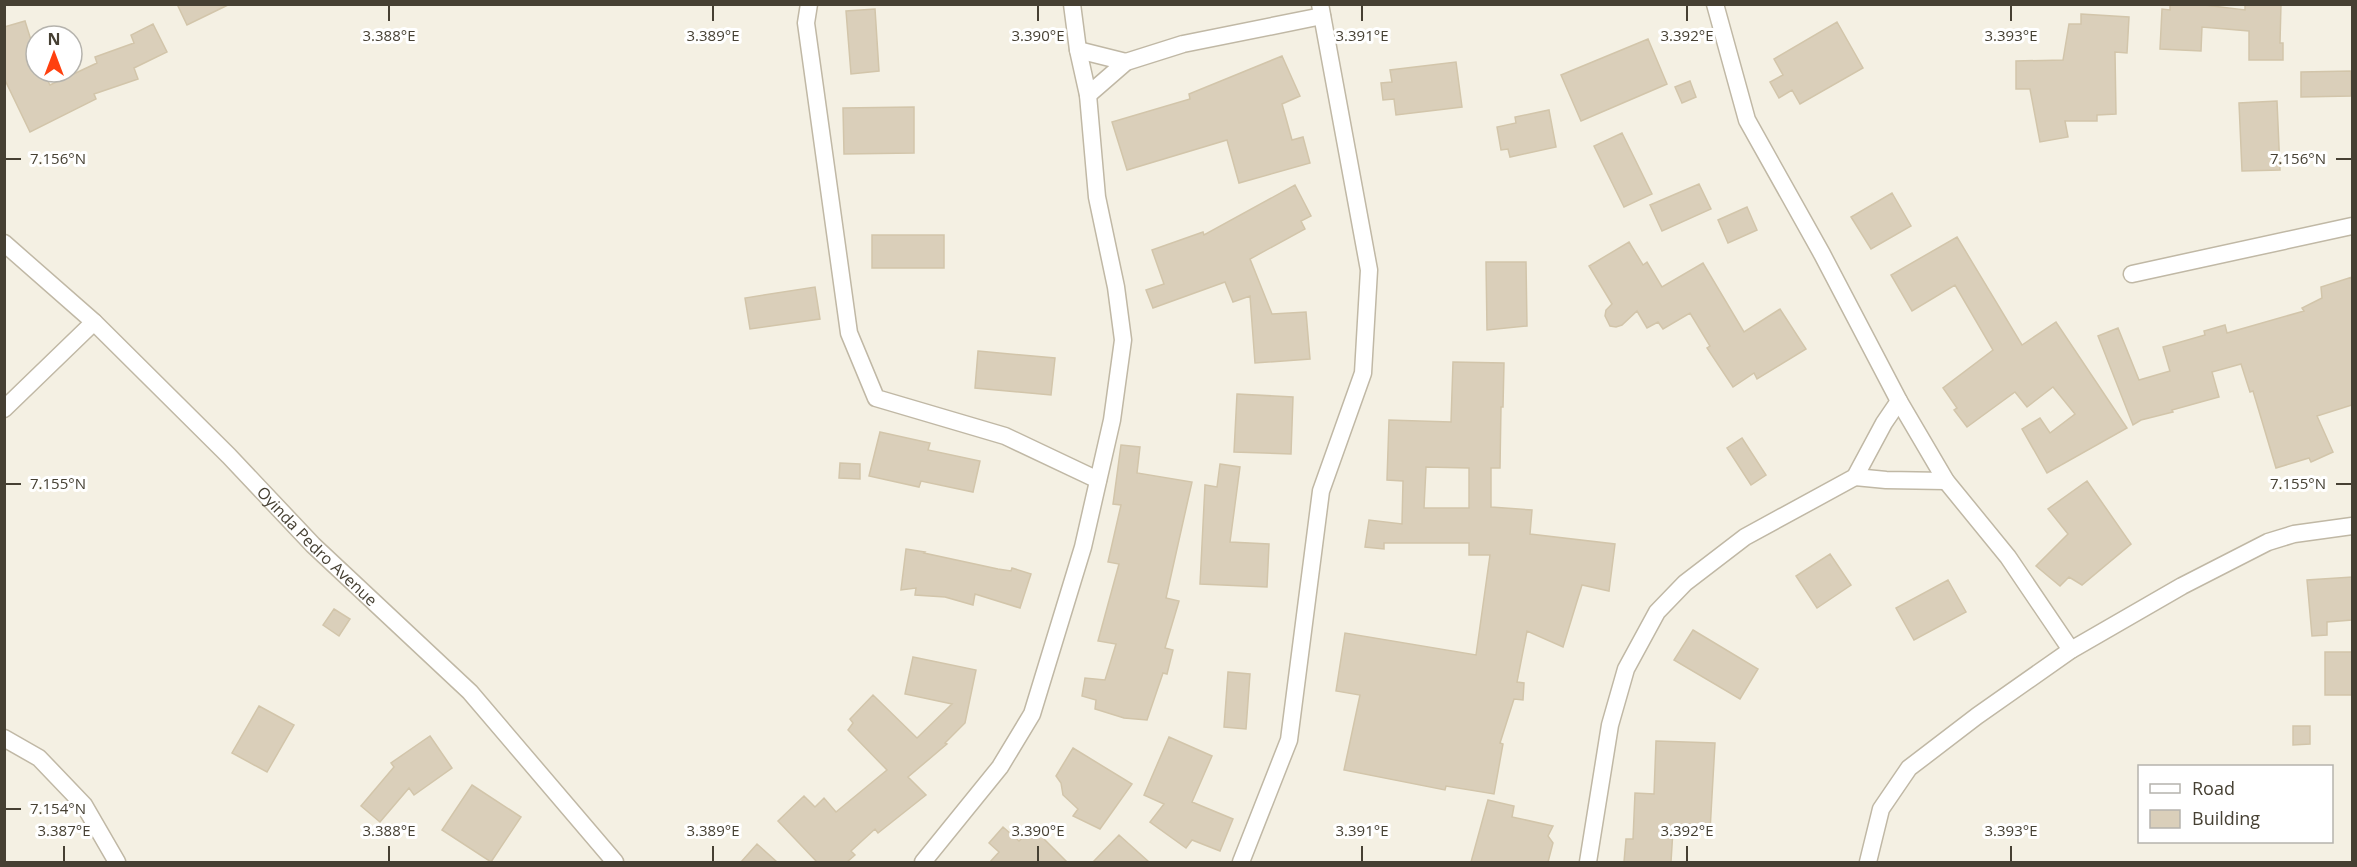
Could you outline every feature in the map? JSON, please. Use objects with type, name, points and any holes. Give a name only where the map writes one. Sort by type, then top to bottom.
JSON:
[{"type":"street","points":[[809,4],[806,23],[849,333],[876,398],[1005,436],[1098,480]]},
{"type":"street","points":[[923,862],[1000,767],[1032,714],[1083,547],[1112,420],[1124,340],[1116,286],[1096,197],[1088,95],[1078,50],[1072,4]]},
{"type":"street","points":[[1715,4],[1747,120],[1822,254],[1899,402],[1946,481],[2008,557],[2070,650]]},
{"type":"street","points":[[1088,95],[1126,62],[1184,44],[1321,10],[1369,270],[1363,373],[1321,492],[1289,740],[1240,862]]},
{"type":"street","points":[[1078,50],[1126,62]]},
{"type":"street","points":[[2132,274],[2352,226]]},
{"type":"street","name":"Oyinda Pedro Avenue","points":[[4,243],[94,322],[229,456],[313,545],[470,692],[615,862]]},
{"type":"street","points":[[4,409],[94,322]]},
{"type":"street","points":[[1588,862],[1610,725],[1626,669],[1656,612],[1685,583],[1745,537],[1855,477],[1884,423],[1899,402]]},
{"type":"street","points":[[1855,477],[1946,481]]},
{"type":"street","points":[[1868,862],[1881,809],[1909,768],[2070,650],[2182,586],[2268,542],[2294,534],[2352,526]]},
{"type":"street","points":[[4,738],[39,758],[84,805],[117,862]]},
{"type":"building","points":[[177,4],[230,4],[187,25]]},
{"type":"building","points":[[2170,4],[2196,4],[2245,10],[2245,4],[2281,4],[2280,43],[2283,43],[2283,60],[2249,60],[2249,31],[2202,27],[2201,51],[2160,49],[2162,9],[2170,10]]},
{"type":"building","points":[[875,9],[879,71],[851,74],[846,11]]},
{"type":"building","points":[[2081,14],[2129,17],[2127,53],[2115,52],[2116,114],[2097,115],[2097,121],[2065,121],[2068,137],[2040,142],[2030,89],[2016,89],[2016,61],[2063,60],[2069,24],[2081,24]]},
{"type":"building","points":[[25,21],[24,84],[84,84],[84,69],[97,63],[95,57],[134,43],[131,35],[153,24],[167,52],[134,68],[138,79],[94,94],[96,99],[30,132],[4,78],[4,27]]},
{"type":"building","points":[[1837,22],[1863,68],[1800,104],[1792,90],[1779,98],[1770,82],[1783,75],[1774,59]]},
{"type":"building","points":[[1648,39],[1667,84],[1581,121],[1561,75]]},
{"type":"building","points":[[1282,56],[1300,96],[1282,104],[1292,140],[1303,137],[1310,163],[1239,183],[1227,140],[1127,170],[1112,122],[1190,99],[1189,94]]},
{"type":"building","points":[[1456,62],[1462,107],[1396,115],[1394,99],[1383,100],[1381,83],[1392,82],[1390,70]]},
{"type":"building","points":[[2351,71],[2351,96],[2301,97],[2301,72]]},
{"type":"building","points":[[1690,81],[1696,97],[1682,103],[1675,87]]},
{"type":"building","points":[[2277,101],[2280,170],[2242,171],[2239,103]]},
{"type":"building","points":[[914,107],[914,153],[844,154],[843,108]]},
{"type":"building","points":[[1549,110],[1556,147],[1510,157],[1508,149],[1501,150],[1497,127],[1516,123],[1515,117]]},
{"type":"building","points":[[1622,133],[1652,194],[1624,207],[1594,146]]},
{"type":"building","points":[[1699,184],[1711,209],[1662,231],[1650,205]]},
{"type":"building","points":[[1295,185],[1311,216],[1301,221],[1305,229],[1250,259],[1272,314],[1306,312],[1310,359],[1255,363],[1250,296],[1233,302],[1225,282],[1153,308],[1146,290],[1164,284],[1152,250],[1203,232],[1204,235]]},
{"type":"building","points":[[1892,193],[1911,226],[1871,249],[1851,217]]},
{"type":"building","points":[[1747,207],[1757,230],[1728,243],[1718,220]]},
{"type":"building","points":[[872,235],[944,235],[944,268],[872,268]]},
{"type":"building","points":[[1957,237],[2022,345],[2056,322],[2127,428],[2047,473],[2022,429],[2040,418],[2050,433],[2075,414],[2053,387],[2027,407],[2015,392],[1967,427],[1954,410],[1957,408],[1943,388],[1993,350],[1955,285],[1912,311],[1891,275]]},
{"type":"building","points":[[1629,242],[1643,265],[1647,262],[1662,287],[1703,263],[1744,332],[1780,309],[1806,349],[1757,379],[1754,373],[1733,387],[1707,348],[1710,346],[1690,313],[1663,329],[1658,322],[1647,328],[1637,311],[1622,325],[1610,326],[1605,316],[1606,310],[1612,304],[1589,266]]},
{"type":"building","points":[[1486,262],[1526,262],[1527,326],[1487,330]]},
{"type":"building","points":[[2352,277],[2352,405],[2317,416],[2333,452],[2311,462],[2309,458],[2276,468],[2253,391],[2250,392],[2241,364],[2212,372],[2219,397],[2141,420],[2133,425],[2098,336],[2118,328],[2139,380],[2170,371],[2163,347],[2205,335],[2204,331],[2225,325],[2227,333],[2304,311],[2302,308],[2322,298],[2321,287]]},
{"type":"building","points":[[815,287],[820,319],[750,329],[745,298]]},
{"type":"building","points":[[978,351],[1055,358],[1051,395],[975,388]]},
{"type":"building","points":[[1453,362],[1504,363],[1500,468],[1491,468],[1491,507],[1532,510],[1530,534],[1615,544],[1609,591],[1582,585],[1563,647],[1527,631],[1517,682],[1524,683],[1523,700],[1514,699],[1500,743],[1503,744],[1494,794],[1446,786],[1445,790],[1344,770],[1360,695],[1336,691],[1345,633],[1476,655],[1490,555],[1469,555],[1469,543],[1384,543],[1384,549],[1365,547],[1369,520],[1402,524],[1403,481],[1387,480],[1389,420],[1451,422]],"holes":[[[1426,467],[1469,468],[1469,508],[1424,508]]]},
{"type":"building","points":[[1237,394],[1293,397],[1291,454],[1234,452]]},
{"type":"building","points":[[880,432],[930,443],[928,450],[980,461],[973,492],[921,481],[919,487],[869,476]]},
{"type":"building","points":[[1742,438],[1766,475],[1751,485],[1727,448]]},
{"type":"building","points":[[1121,445],[1140,447],[1137,473],[1192,482],[1166,598],[1179,601],[1165,648],[1173,650],[1167,674],[1163,673],[1147,720],[1124,718],[1095,709],[1096,700],[1082,696],[1085,678],[1105,680],[1116,644],[1098,641],[1119,564],[1108,562],[1121,505],[1113,504]]},
{"type":"building","points":[[840,463],[860,464],[860,479],[839,478]]},
{"type":"building","points":[[1220,464],[1240,467],[1230,542],[1269,544],[1267,587],[1200,584],[1205,485],[1217,487]]},
{"type":"building","points":[[2087,481],[2131,544],[2082,585],[2069,577],[2060,586],[2036,566],[2068,534],[2048,509]]},
{"type":"building","points":[[906,549],[998,569],[1011,571],[1012,568],[1031,574],[1020,608],[975,594],[973,605],[945,597],[915,595],[916,588],[901,590]]},
{"type":"building","points":[[1830,554],[1851,585],[1817,608],[1796,576]]},
{"type":"building","points":[[2352,577],[2352,620],[2327,622],[2327,635],[2312,636],[2307,580]]},
{"type":"building","points":[[1948,580],[1966,612],[1914,640],[1896,608]]},
{"type":"building","points":[[334,609],[350,619],[339,636],[323,625]]},
{"type":"building","points":[[1693,630],[1758,669],[1740,699],[1674,660]]},
{"type":"building","points":[[2325,652],[2352,652],[2352,695],[2325,695]]},
{"type":"building","points":[[913,657],[976,670],[965,723],[945,743],[947,744],[908,777],[926,795],[878,833],[875,829],[851,851],[855,855],[847,862],[817,862],[778,821],[804,796],[815,807],[824,798],[836,812],[887,770],[848,730],[853,723],[850,719],[873,695],[917,738],[952,704],[905,694]]},
{"type":"building","points":[[1228,672],[1250,674],[1246,729],[1224,727]]},
{"type":"building","points":[[259,706],[294,725],[267,772],[232,753]]},
{"type":"building","points":[[2293,726],[2310,726],[2310,744],[2293,745]]},
{"type":"building","points":[[430,736],[452,768],[414,795],[409,788],[380,822],[361,806],[394,767],[391,763]]},
{"type":"building","points":[[1169,737],[1212,756],[1192,802],[1233,819],[1220,851],[1192,840],[1186,848],[1150,822],[1164,804],[1144,795]]},
{"type":"building","points":[[1656,741],[1715,743],[1710,831],[1673,830],[1671,862],[1624,862],[1626,839],[1633,839],[1635,793],[1654,794]]},
{"type":"building","points":[[1073,748],[1132,784],[1100,829],[1073,816],[1078,809],[1063,795],[1061,783],[1056,776]]},
{"type":"building","points":[[472,785],[521,817],[491,862],[442,830]]},
{"type":"building","points":[[1488,800],[1514,806],[1512,817],[1553,826],[1548,836],[1553,843],[1548,862],[1471,862]]},
{"type":"building","points":[[1003,827],[1019,841],[1033,828],[1067,862],[990,862],[999,852],[989,843]]},
{"type":"building","points":[[1119,835],[1149,862],[1093,862]]},
{"type":"building","points":[[757,844],[777,862],[741,862]]}]
